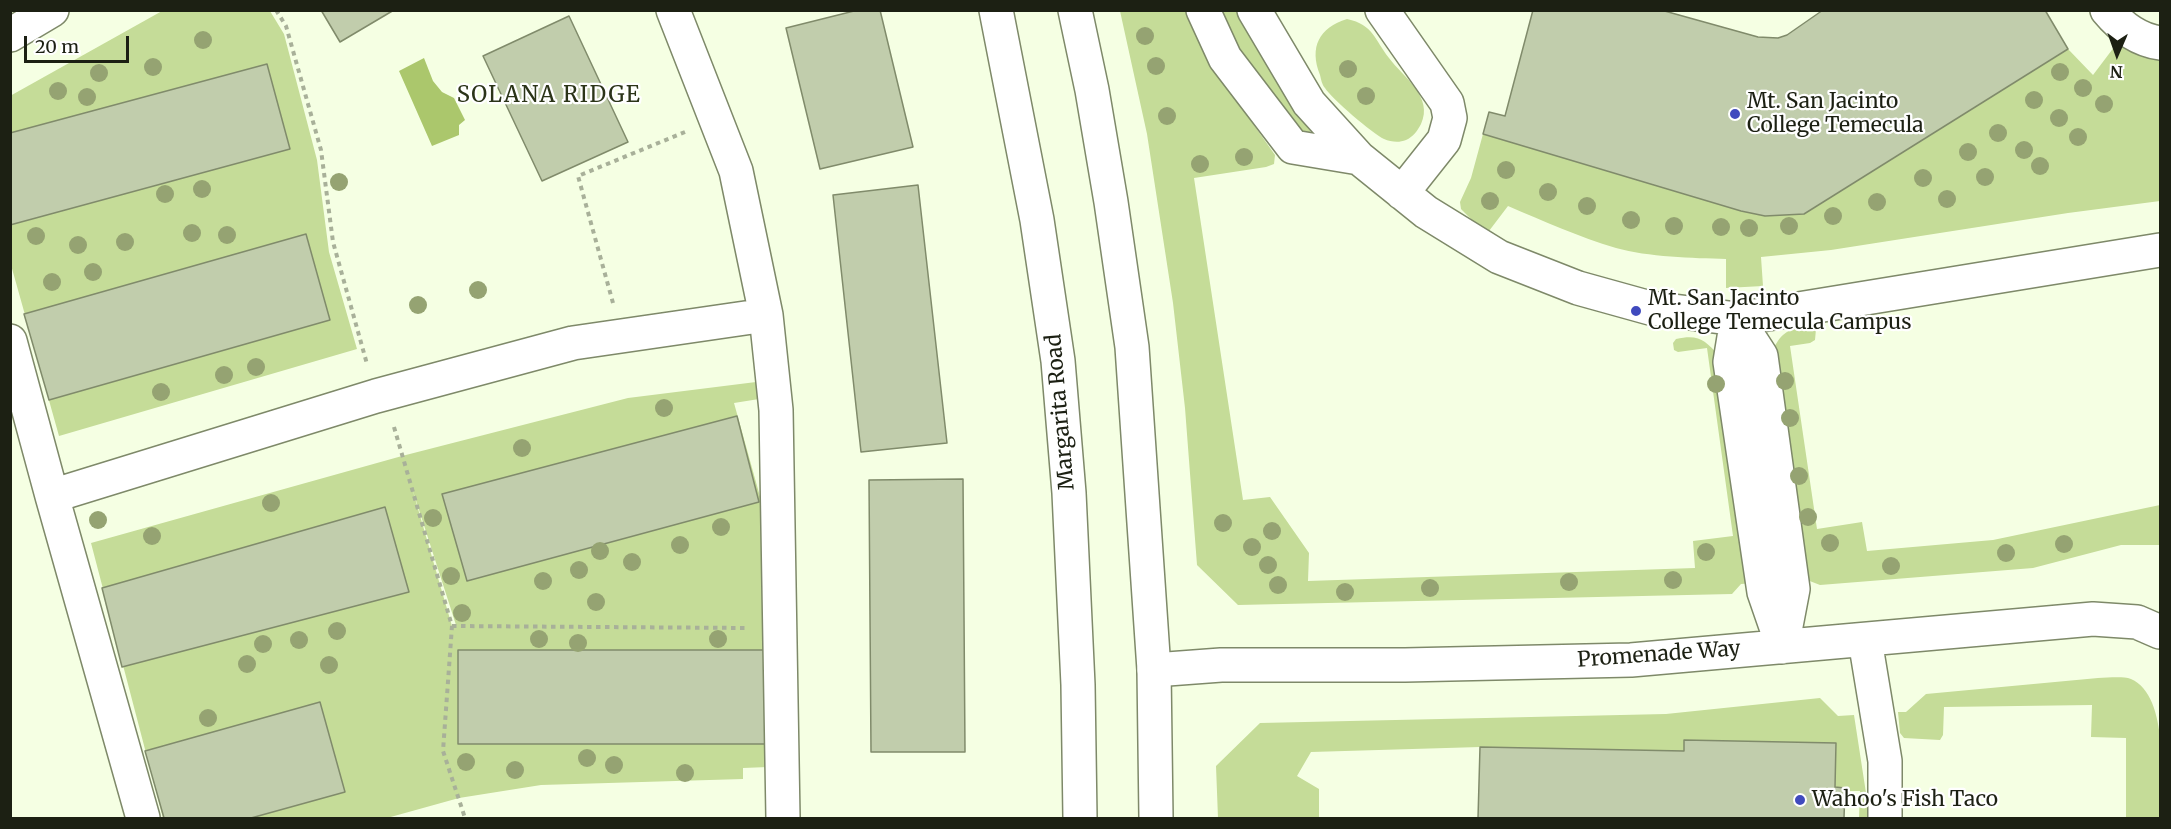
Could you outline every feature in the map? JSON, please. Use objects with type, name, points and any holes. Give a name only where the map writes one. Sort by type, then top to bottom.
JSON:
[{"type":"main road","points":[[10,35],[52,10]]},
{"type":"main road","points":[[673,10],[736,171],[766,315],[776,410],[783,819]]},
{"type":"main road","name":"Margarita Road","points":[[996,10],[1037,220],[1058,361],[1069,493],[1078,685],[1080,819]]},
{"type":"main road","points":[[1075,10],[1092,90],[1111,202],[1132,347],[1154,670],[1156,819]]},
{"type":"main road","points":[[1203,10],[1225,58],[1293,147],[1359,158]]},
{"type":"main road","points":[[1382,10],[1447,104],[1450,117],[1444,140],[1402,193]]},
{"type":"main road","points":[[2107,10],[2127,30],[2150,42],[2160,43]]},
{"type":"main road","points":[[1264,14],[1309,103],[1359,158],[1426,212],[1499,257],[1578,288],[1650,308],[1737,319],[2160,250]]},
{"type":"main road","points":[[52,496],[380,395],[573,343],[766,315]]},
{"type":"main road","points":[[1737,319],[1761,356],[1766,391],[1793,590],[1782,647]]},
{"type":"main road","points":[[10,341],[143,819]]},
{"type":"main road","name":"Promenade Way","points":[[1154,670],[1221,665],[1631,660],[2092,619],[2137,622],[2160,632]]},
{"type":"main road","points":[[1865,640],[1885,761],[1885,819]]},
{"type":"path","points":[[276,10],[286,26],[321,150],[333,242],[452,626],[443,751],[465,819]]},
{"type":"path","points":[[622,335],[578,176],[715,119]]},
{"type":"path","points":[[452,626],[780,628]]},
{"type":"shaded area","points":[[162,11],[270,11],[284,34],[317,160],[329,252],[357,349],[59,436],[11,265],[10,96]]},
{"type":"shaded area","points":[[1120,11],[1186,11],[1206,57],[1275,155],[1274,164],[1266,167],[1194,178],[1243,500],[1270,497],[1309,553],[1308,581],[1695,568],[1693,541],[1733,536],[1707,348],[1678,352],[1674,350],[1673,343],[1676,339],[1690,337],[1705,342],[1719,356],[1755,583],[1741,584],[1732,594],[1238,605],[1197,565],[1185,408],[1173,303],[1147,134]]},
{"type":"shaded area","points":[[1218,11],[1242,11],[1310,129],[1310,134],[1306,137],[1235,49]]},
{"type":"shaded area","points":[[1347,19],[1368,29],[1420,96],[1424,114],[1421,124],[1406,140],[1392,141],[1379,136],[1343,107],[1323,85],[1317,65],[1316,47],[1323,33]]},
{"type":"shaded area","points":[[2127,30],[2160,43],[2160,201],[1831,250],[1761,257],[1763,286],[1726,288],[1726,259],[1656,255],[1616,248],[1575,234],[1508,206],[1489,231],[1473,221],[1461,209],[1460,202],[1471,178],[1483,134],[1741,211],[1765,216],[1804,214],[2068,49],[2093,75]]},
{"type":"shaded area","points":[[424,58],[433,81],[442,92],[454,98],[465,120],[459,125],[459,135],[432,146],[399,71]]},
{"type":"shaded area","points":[[1809,325],[1816,329],[1815,340],[1790,346],[1817,529],[1862,522],[1867,551],[1993,540],[2160,505],[2160,545],[2121,545],[2033,568],[1820,585],[1802,578],[1770,355],[1781,337],[1794,329]]},
{"type":"shaded area","points":[[756,382],[759,399],[734,403],[764,511],[768,767],[743,768],[743,779],[541,785],[459,798],[387,818],[163,818],[91,543],[402,456],[628,398]],"holes":[[[412,488],[456,626],[452,626]]]},
{"type":"shaded area","points":[[2098,678],[2131,679],[2143,688],[2152,703],[2158,721],[2162,763],[2160,818],[2126,818],[2126,738],[2091,737],[2092,705],[1944,707],[1943,735],[1940,740],[1904,738],[1900,733],[1898,712],[1906,712],[1926,694]]},
{"type":"shaded area","points":[[1820,698],[1838,716],[1854,715],[1868,818],[1859,818],[1860,791],[1845,791],[1845,788],[1835,787],[1836,744],[1684,751],[1480,747],[1311,752],[1297,776],[1319,789],[1319,818],[1218,818],[1216,766],[1260,723],[1666,714]]},
{"type":"building","points":[[321,10],[394,10],[340,42]]},
{"type":"building","points":[[858,10],[880,10],[913,147],[820,169],[786,28]]},
{"type":"building","name":"Mt. San Jacinto College Temecula","points":[[1533,10],[1661,10],[1758,37],[1778,38],[1787,35],[1823,10],[2045,10],[2068,49],[1804,214],[1765,216],[1741,211],[1483,134],[1489,112],[1505,116]]},
{"type":"building","name":"SOLANA RIDGE","points":[[569,16],[628,142],[542,181],[483,56]]},
{"type":"building","points":[[267,64],[290,149],[10,225],[10,133]]},
{"type":"building","points":[[918,185],[947,443],[861,452],[833,195]]},
{"type":"building","points":[[306,234],[330,320],[49,400],[24,314]]},
{"type":"building","points":[[737,416],[759,502],[467,581],[442,494]]},
{"type":"building","points":[[963,479],[965,752],[871,752],[869,480]]},
{"type":"building","points":[[385,507],[409,592],[122,667],[102,588]]},
{"type":"building","points":[[458,650],[765,650],[765,744],[458,744]]},
{"type":"building","points":[[320,702],[345,792],[251,818],[164,818],[145,751]]},
{"type":"building","points":[[1684,740],[1836,743],[1835,787],[1845,788],[1844,818],[1478,818],[1480,747],[1684,751]]},
{"type":"place","name":"Mt. San Jacinto College Temecula","points":[[1735,114]]},
{"type":"place","name":"Mt. San Jacinto College Temecula Campus","points":[[1636,311]]},
{"type":"place","name":"Wahoo's Fish Taco","points":[[1800,800]]},
{"type":"district","name":"SOLANA RIDGE","points":[[549,96]]}]
